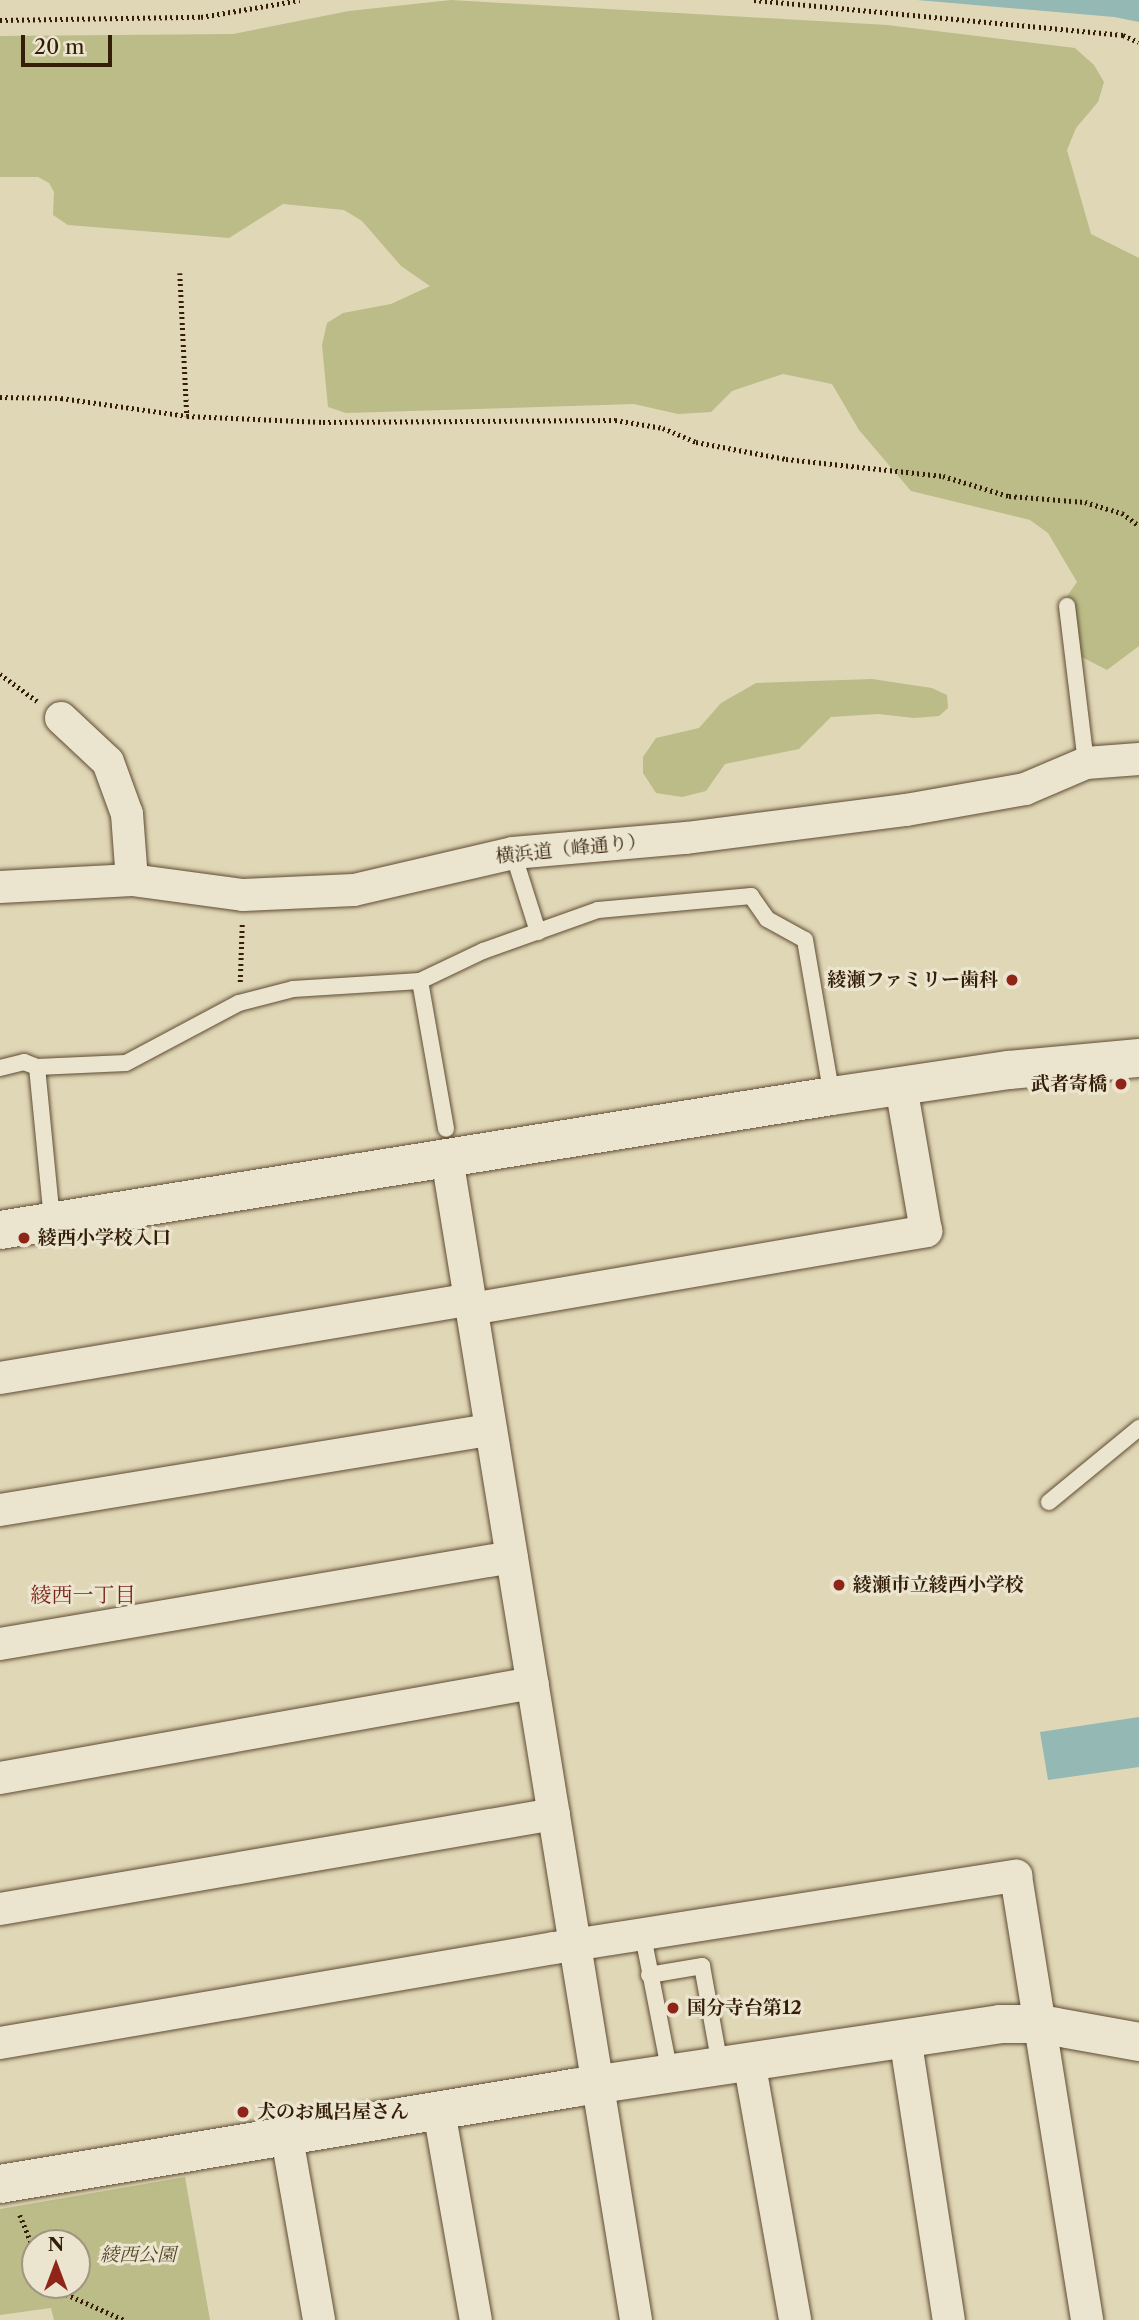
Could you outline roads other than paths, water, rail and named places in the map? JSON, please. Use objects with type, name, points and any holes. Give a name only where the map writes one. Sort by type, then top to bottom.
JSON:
[{"type":"street","points":[[61,718],[108,762],[127,814],[132,880]]},
{"type":"street","name":"横浜道（峰通り）","points":[[0,887],[132,880],[243,895],[354,890],[513,853],[686,838],[906,810],[1026,789],[1087,764],[1139,759]]},
{"type":"street","points":[[0,1230],[446,1143],[832,1096],[1009,1070],[1139,1058]]},
{"type":"street","points":[[0,1378],[926,1231],[901,1086]]},
{"type":"street","points":[[446,1143],[636,2320]]},
{"type":"street","points":[[0,1510],[491,1430]]},
{"type":"street","points":[[0,1644],[512,1557]]},
{"type":"street","points":[[0,1778],[533,1683]]},
{"type":"street","points":[[0,1909],[554,1814]]},
{"type":"street","points":[[0,2043],[576,1945],[1016,1876],[1087,2320]]},
{"type":"street","points":[[9,2195],[287,2138],[439,2111],[734,2063],[1000,2024],[1040,2024],[1139,2042]]},
{"type":"street","points":[[905,2037],[949,2320]]},
{"type":"street","points":[[734,2063],[795,2320]]},
{"type":"street","points":[[439,2111],[476,2320]]},
{"type":"street","points":[[287,2138],[319,2320]]},
{"type":"lane","points":[[1067,606],[1087,764]]},
{"type":"lane","points":[[513,853],[538,932]]},
{"type":"lane","points":[[0,1069],[24,1062],[37,1067],[126,1063],[239,1003],[293,989],[420,981],[598,909],[751,896],[767,919],[805,940],[832,1096]]},
{"type":"lane","points":[[420,981],[446,1143]]},
{"type":"lane","points":[[37,1067],[52,1221]]},
{"type":"lane","points":[[1049,1502],[1139,1428]]},
{"type":"lane","points":[[643,1936],[670,2074]]},
{"type":"lane","points":[[649,1975],[702,1966],[734,2063]]},
{"type":"water","points":[[917,0],[1139,0],[1139,22],[1114,17]]},
{"type":"water","points":[[1139,1717],[1139,1767],[1048,1780],[1040,1732]]},
{"type":"place","name":"綾瀬ファミリー歯科","points":[[1012,980]]},
{"type":"place","name":"武者寄橋","points":[[1121,1084]]},
{"type":"place","name":"綾西小学校入口","points":[[24,1238]]},
{"type":"place","name":"綾瀬市立綾西小学校","points":[[839,1585]]},
{"type":"place","name":"国分寺台第12","points":[[673,2008]]},
{"type":"place","name":"犬のお風呂屋さん","points":[[243,2112]]},
{"type":"district","name":"綾西一丁目","points":[[83,1595]]},
{"type":"park label","name":"綾西公園","points":[[138,2255]]}]
